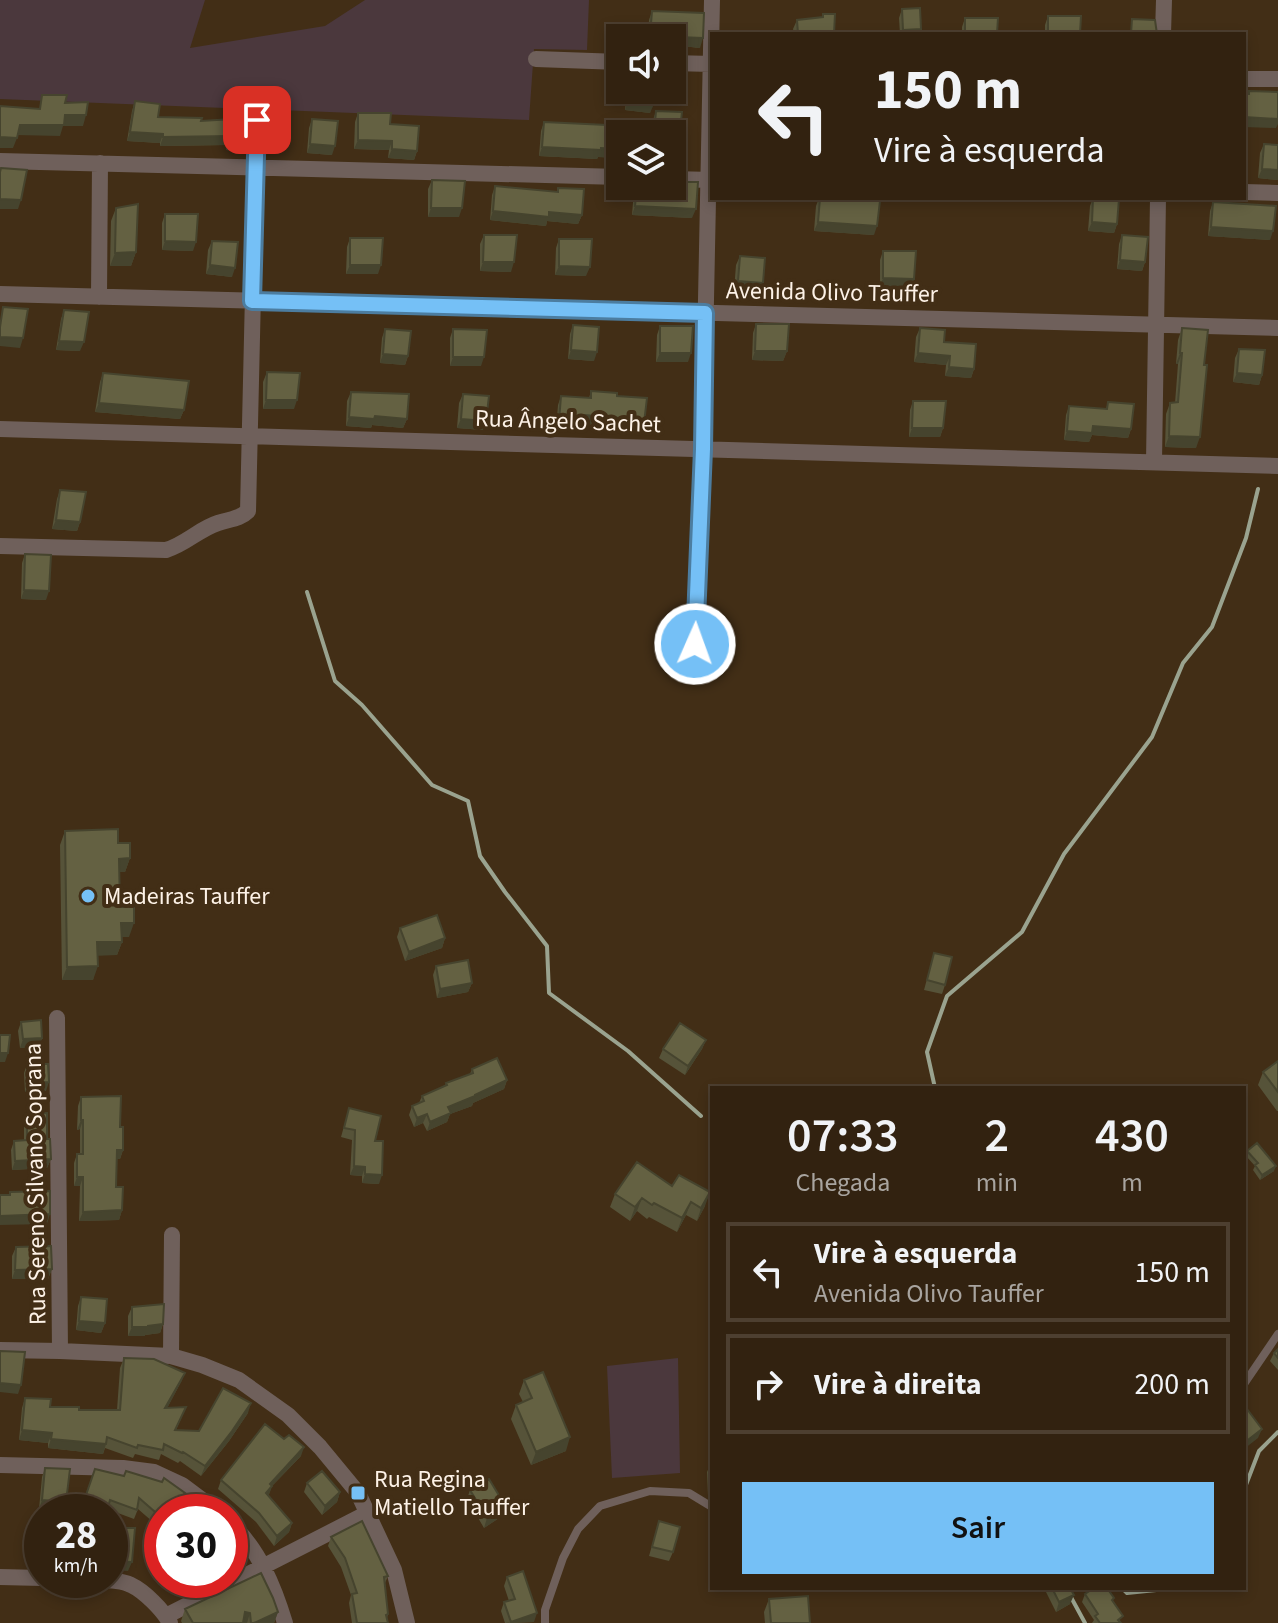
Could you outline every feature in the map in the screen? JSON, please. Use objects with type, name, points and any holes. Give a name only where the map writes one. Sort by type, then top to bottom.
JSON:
[{"type":"street","points":[[712,0],[712,32]]},
{"type":"street","points":[[1163,32],[1164,0]]},
{"type":"street","points":[[536,59],[606,62]]},
{"type":"street","points":[[686,63],[710,64]]},
{"type":"street","points":[[1246,79],[1278,79]]},
{"type":"street","points":[[0,546],[166,550],[179,546],[208,527],[242,517],[248,511],[257,120]]},
{"type":"street","points":[[0,161],[606,177]]},
{"type":"street","points":[[99,297],[100,163]]},
{"type":"street","points":[[686,179],[710,180],[695,644]]},
{"type":"street","points":[[1246,192],[1278,193]]},
{"type":"street","points":[[1154,462],[1158,200]]},
{"type":"street","name":"Avenida Olivo Tauffer","points":[[0,294],[1278,328]]},
{"type":"street","name":"Rua Ângelo Sachet","points":[[0,429],[1278,466]]},
{"type":"street","name":"Rua Sereno Silvano Soprana","points":[[57,1018],[60,1351]]},
{"type":"street","points":[[171,1356],[172,1235]]},
{"type":"street","points":[[0,1350],[171,1356],[239,1380],[288,1415],[320,1447],[358,1493],[394,1570],[407,1623]]},
{"type":"street","points":[[0,1465],[123,1468],[154,1472],[194,1494]]},
{"type":"street","points":[[128,1585],[150,1599],[168,1619],[368,1513]]},
{"type":"street","points":[[248,1543],[263,1566],[285,1623]]},
{"type":"street","points":[[0,1577],[24,1578]]},
{"type":"lane","points":[[1246,1381],[1278,1334]]},
{"type":"lane","points":[[545,1623],[545,1610],[563,1558],[578,1529],[600,1506],[650,1491],[689,1493],[710,1506]]},
{"type":"shaded area","points":[[0,0],[205,0],[190,48],[325,26],[365,0],[589,0],[587,50],[534,49],[529,120],[0,99]]},
{"type":"shaded area","points":[[678,1358],[680,1473],[612,1478],[607,1366]]},
{"type":"building","points":[[920,8],[921,29],[903,30],[902,9]]},
{"type":"building","points":[[652,11],[704,13],[703,38],[686,37],[686,24],[651,24]]},
{"type":"building","points":[[823,14],[835,14],[834,32],[798,32],[797,20],[823,17]]},
{"type":"building","points":[[1048,16],[1081,16],[1080,32],[1048,32]]},
{"type":"building","points":[[965,18],[998,18],[997,32],[965,32]]},
{"type":"building","points":[[1132,19],[1155,20],[1157,32],[1131,32]]},
{"type":"building","points":[[1249,91],[1278,92],[1278,119],[1246,117],[1246,94]]},
{"type":"building","points":[[42,95],[67,95],[65,103],[88,102],[86,115],[65,115],[64,125],[20,125],[17,138],[0,137],[0,106],[40,109]]},
{"type":"building","points":[[135,101],[160,104],[158,117],[202,118],[201,121],[233,119],[234,111],[249,112],[249,142],[229,141],[230,136],[163,137],[163,134],[130,132]]},
{"type":"building","points":[[656,111],[682,112],[681,120],[655,120]]},
{"type":"building","points":[[358,113],[391,113],[390,124],[419,126],[417,151],[392,149],[392,141],[358,140]]},
{"type":"building","points":[[312,119],[338,121],[335,146],[310,144]]},
{"type":"building","points":[[544,122],[606,125],[606,148],[601,150],[542,147]]},
{"type":"building","points":[[1264,144],[1278,145],[1278,170],[1262,169]]},
{"type":"building","points":[[1,168],[27,170],[21,200],[0,199]]},
{"type":"building","points":[[432,180],[465,181],[462,208],[431,208]]},
{"type":"building","points":[[686,182],[698,182],[696,209],[635,206],[636,200],[686,200]]},
{"type":"building","points":[[495,186],[558,192],[558,188],[584,189],[582,215],[549,212],[549,217],[493,211]]},
{"type":"building","points":[[820,200],[880,201],[877,226],[818,222]]},
{"type":"building","points":[[1093,200],[1119,200],[1117,224],[1092,222]]},
{"type":"building","points":[[1213,202],[1276,206],[1273,231],[1211,227]]},
{"type":"building","points":[[138,204],[136,252],[115,253],[116,208]]},
{"type":"building","points":[[165,214],[198,214],[196,242],[165,241]]},
{"type":"building","points":[[484,235],[517,235],[514,262],[483,262]]},
{"type":"building","points":[[1122,235],[1148,237],[1145,262],[1120,260]]},
{"type":"building","points":[[350,238],[383,238],[381,265],[350,265]]},
{"type":"building","points":[[559,239],[592,239],[590,267],[559,266]]},
{"type":"building","points":[[212,241],[238,242],[235,268],[210,265]]},
{"type":"building","points":[[883,251],[916,251],[914,279],[883,278]]},
{"type":"building","points":[[740,256],[765,258],[763,283],[738,281]]},
{"type":"building","points":[[3,307],[28,309],[23,338],[0,337]]},
{"type":"building","points":[[64,310],[89,312],[84,342],[59,341]]},
{"type":"building","points":[[756,324],[789,324],[787,351],[755,351]]},
{"type":"building","points":[[573,325],[599,327],[597,352],[571,350]]},
{"type":"building","points":[[660,326],[693,326],[691,353],[660,353]]},
{"type":"building","points":[[920,328],[945,330],[944,342],[976,344],[974,369],[949,367],[950,356],[918,353]]},
{"type":"building","points":[[1182,328],[1208,330],[1200,437],[1169,436],[1170,403],[1178,402]]},
{"type":"building","points":[[385,329],[411,331],[408,356],[383,354]]},
{"type":"building","points":[[453,329],[487,330],[484,357],[453,357]]},
{"type":"building","points":[[1239,349],[1265,350],[1262,375],[1237,373]]},
{"type":"building","points":[[267,372],[300,373],[297,400],[266,400]]},
{"type":"building","points":[[103,373],[189,381],[184,410],[99,403]]},
{"type":"building","points":[[591,391],[647,398],[644,423],[585,415],[584,423],[559,421],[561,396],[591,398]]},
{"type":"building","points":[[351,392],[409,394],[407,419],[349,417]]},
{"type":"building","points":[[463,394],[489,396],[486,421],[461,419]]},
{"type":"building","points":[[913,401],[946,401],[943,428],[912,428]]},
{"type":"building","points":[[1108,402],[1134,404],[1131,429],[1093,426],[1092,433],[1067,431],[1069,406],[1107,409]]},
{"type":"building","points":[[60,490],[86,492],[80,522],[56,520]]},
{"type":"building","points":[[25,554],[51,555],[49,591],[24,590]]},
{"type":"building","name":"Madeiras Tauffer","points":[[118,829],[118,843],[130,843],[130,858],[119,859],[120,907],[134,907],[134,923],[121,923],[122,942],[97,942],[98,966],[67,967],[65,831]]},
{"type":"building","points":[[437,915],[445,938],[409,952],[400,928]]},
{"type":"building","points":[[934,953],[952,957],[945,985],[927,980]]},
{"type":"building","points":[[468,960],[472,983],[440,989],[436,966]]},
{"type":"building","points":[[41,1020],[42,1038],[23,1039],[21,1022]]},
{"type":"building","points":[[680,1023],[706,1040],[688,1066],[663,1049]]},
{"type":"building","points":[[0,1035],[10,1035],[8,1053],[0,1053]]},
{"type":"building","points":[[497,1058],[507,1080],[448,1107],[451,1113],[430,1122],[427,1114],[417,1118],[412,1106],[424,1101],[422,1096],[473,1073],[472,1069]]},
{"type":"building","points":[[1278,1061],[1278,1092],[1263,1072]]},
{"type":"building","points":[[27,1064],[48,1064],[49,1082],[28,1083]]},
{"type":"building","points":[[121,1096],[123,1150],[117,1150],[116,1187],[123,1187],[122,1210],[83,1212],[83,1177],[77,1177],[77,1154],[83,1154],[81,1097]]},
{"type":"building","points":[[349,1108],[381,1116],[375,1141],[383,1141],[382,1175],[365,1174],[365,1167],[354,1166],[355,1130],[344,1128]]},
{"type":"building","points":[[47,1113],[51,1159],[15,1161],[14,1141],[27,1140],[27,1114]]},
{"type":"building","points":[[1257,1143],[1276,1166],[1262,1175],[1255,1165],[1258,1163],[1247,1151]]},
{"type":"building","points":[[637,1162],[672,1186],[679,1175],[710,1192],[701,1208],[691,1202],[682,1218],[642,1198],[635,1207],[615,1194]]},
{"type":"building","points":[[50,1191],[50,1214],[0,1216],[0,1195]]},
{"type":"building","points":[[51,1246],[52,1269],[15,1270],[16,1247]]},
{"type":"building","points":[[81,1297],[107,1299],[105,1323],[79,1321]]},
{"type":"building","points":[[164,1304],[163,1324],[132,1327],[132,1307]]},
{"type":"building","points":[[0,1351],[25,1352],[21,1385],[0,1383]]},
{"type":"building","points":[[124,1358],[154,1359],[185,1373],[165,1408],[186,1407],[175,1430],[199,1431],[223,1388],[251,1403],[205,1466],[164,1444],[163,1450],[138,1445],[137,1448],[107,1437],[106,1444],[51,1439],[52,1433],[22,1430],[25,1398],[51,1399],[50,1407],[120,1410]]},
{"type":"building","points":[[543,1372],[570,1437],[536,1452],[516,1405],[532,1398],[524,1380]]},
{"type":"building","points":[[1246,1410],[1262,1429],[1246,1441]]},
{"type":"building","points":[[265,1424],[284,1439],[289,1435],[304,1447],[270,1484],[272,1486],[266,1493],[292,1523],[277,1536],[248,1503],[248,1494],[237,1494],[221,1480]]},
{"type":"building","points":[[45,1468],[70,1469],[67,1494],[43,1494]]},
{"type":"building","points":[[95,1469],[124,1476],[126,1471],[162,1482],[164,1478],[185,1493],[144,1494],[144,1502],[139,1498],[137,1510],[128,1507],[128,1494],[86,1494]]},
{"type":"building","points":[[322,1471],[340,1492],[325,1506],[307,1483]]},
{"type":"building","points":[[489,1479],[506,1507],[487,1518],[470,1490]]},
{"type":"building","points":[[362,1521],[388,1576],[384,1577],[388,1623],[357,1623],[352,1594],[357,1593],[345,1558],[331,1537]]},
{"type":"building","points":[[659,1521],[680,1527],[673,1552],[652,1547]]},
{"type":"building","points":[[128,1528],[135,1528],[132,1562],[128,1562]]},
{"type":"building","points":[[523,1571],[537,1613],[511,1622],[504,1602],[515,1599],[507,1577]]},
{"type":"building","points":[[261,1573],[278,1612],[254,1623],[251,1623],[250,1613],[245,1612],[243,1623],[193,1623],[185,1609],[208,1598],[248,1598],[248,1579]]},
{"type":"building","points":[[1053,1590],[1071,1590],[1074,1595],[1059,1602]]},
{"type":"building","points":[[1091,1590],[1108,1590],[1123,1616],[1118,1620],[1121,1623],[1100,1623],[1085,1594]]},
{"type":"building","points":[[808,1596],[810,1623],[771,1623],[769,1599]]},
{"type":"waterway","points":[[935,1086],[927,1052],[947,996],[1022,932],[1064,854],[1152,737],[1183,663],[1212,627],[1246,538],[1258,489]]},
{"type":"waterway","points":[[307,592],[335,681],[362,705],[432,785],[468,801],[480,856],[547,946],[549,993],[628,1051],[701,1116]]},
{"type":"waterway","points":[[1246,1485],[1259,1451],[1278,1432]]},
{"type":"waterway","points":[[1067,1590],[1085,1623]]},
{"type":"waterway","points":[[1124,1590],[1127,1593],[1156,1590]]},
{"type":"place","name":"Madeiras Tauffer","points":[[88,896]]},
{"type":"place","name":"Rua Regina Matiello Tauffer","points":[[358,1493]]},
{"type":"route","points":[[257,120],[252,301],[705,313],[695,644]]}]
